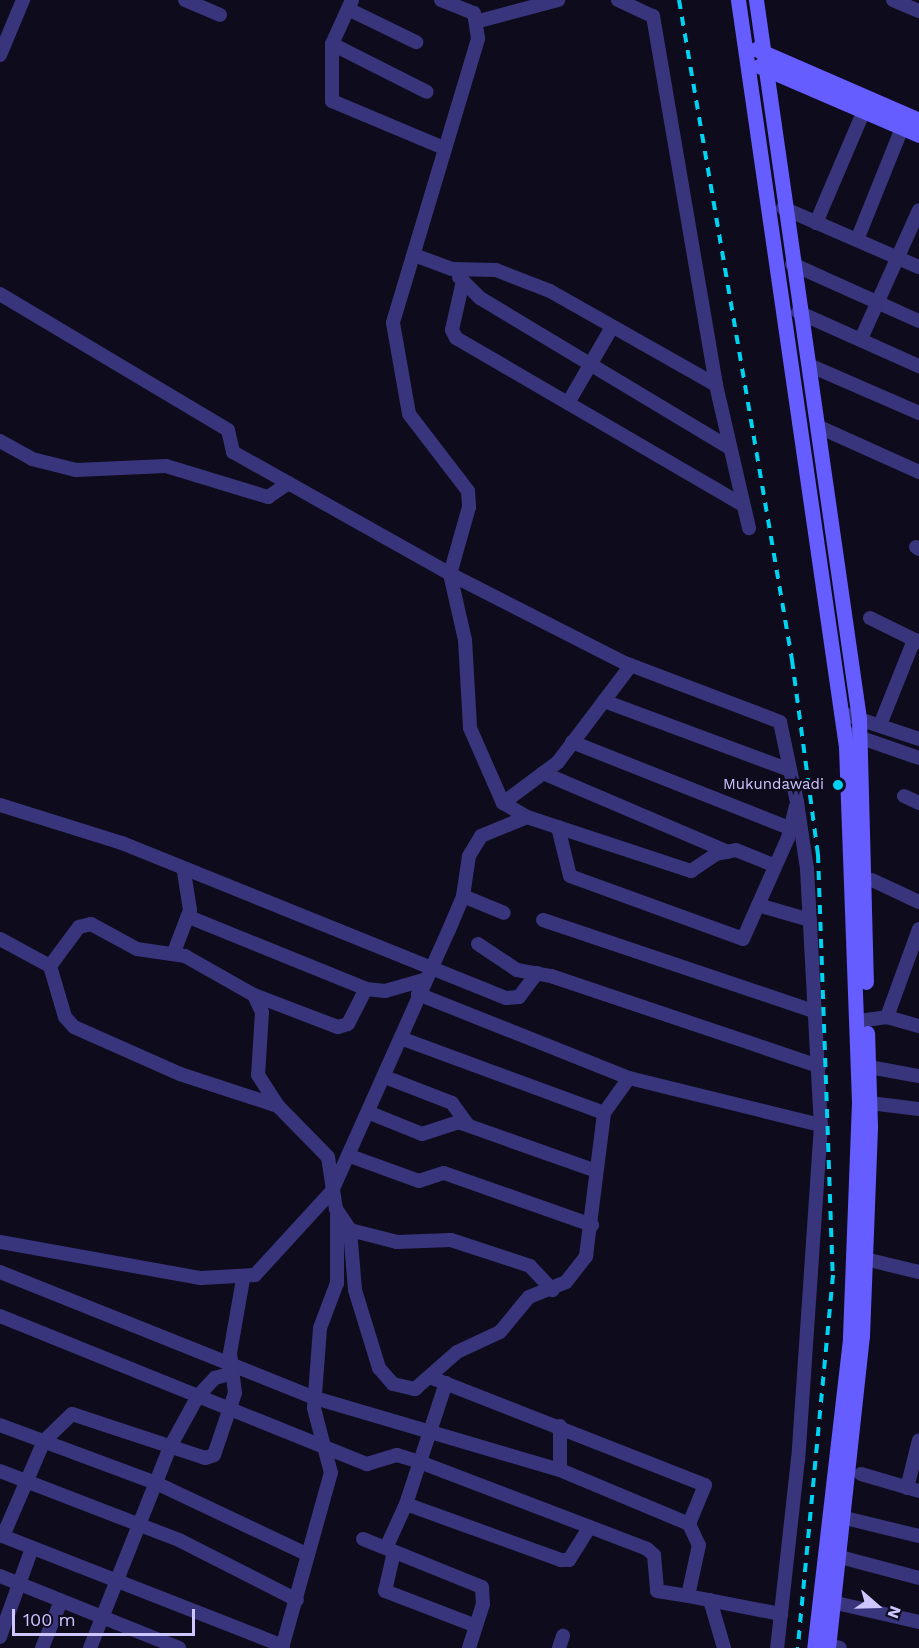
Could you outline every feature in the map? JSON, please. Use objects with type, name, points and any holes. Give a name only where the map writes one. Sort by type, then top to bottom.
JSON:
[{"type":"street","points":[[0,55],[23,0]]},
{"type":"street","points":[[185,0],[220,15]]},
{"type":"street","points":[[441,0],[474,13],[479,21],[478,39],[393,323],[395,354],[409,414],[468,491],[469,507],[450,574],[465,640],[470,728],[503,803],[527,817],[691,871],[728,852]]},
{"type":"street","points":[[479,21],[558,0]]},
{"type":"street","points":[[618,0],[653,16],[716,385],[728,447],[748,528]]},
{"type":"street","points":[[738,0],[744,60],[844,732],[859,1102],[850,1339],[828,1647]]},
{"type":"street","points":[[756,0],[798,312],[811,366],[861,736],[866,1020],[870,1103],[865,1259],[845,1518],[836,1603],[828,1647]]},
{"type":"street","points":[[893,0],[914,6]]},
{"type":"street","points":[[416,42],[350,5],[332,44],[332,101],[444,148]]},
{"type":"street","points":[[743,43],[919,135]]},
{"type":"street","points":[[332,44],[426,92]]},
{"type":"street","points":[[744,60],[866,106],[919,120]]},
{"type":"street","points":[[816,223],[866,106]]},
{"type":"street","points":[[856,240],[902,128]]},
{"type":"street","points":[[783,208],[919,267]]},
{"type":"street","points":[[861,339],[919,210]]},
{"type":"street","points":[[414,255],[452,269],[496,270],[550,291],[716,385]]},
{"type":"street","points":[[792,264],[919,321]]},
{"type":"street","points":[[452,269],[480,298],[728,447]]},
{"type":"street","points":[[463,281],[452,330],[456,338],[742,505]]},
{"type":"street","points":[[0,294],[228,430],[233,452],[450,574],[631,665],[780,722],[797,802],[810,920],[821,1125],[798,1459],[777,1648]]},
{"type":"street","points":[[798,312],[919,366]]},
{"type":"street","points":[[567,403],[592,365],[612,327]]},
{"type":"street","points":[[811,366],[919,413]]},
{"type":"street","points":[[819,427],[919,472]]},
{"type":"street","points":[[0,441],[32,459],[76,470],[166,466],[268,497],[289,483]]},
{"type":"street","points":[[870,618],[916,641],[880,725]]},
{"type":"street","points":[[503,803],[543,773],[573,742],[631,665]]},
{"type":"street","points":[[604,701],[790,770]]},
{"type":"street","points":[[841,713],[919,739]]},
{"type":"street","points":[[844,732],[919,758]]},
{"type":"street","points":[[573,742],[789,828]]},
{"type":"street","points":[[543,773],[728,852],[773,865]]},
{"type":"street","points":[[904,796],[919,803]]},
{"type":"street","points":[[558,827],[570,876],[743,939],[789,828],[797,802]]},
{"type":"street","points":[[0,805],[122,843],[184,872],[360,936],[426,974],[512,1000],[537,973]]},
{"type":"street","points":[[0,1242],[201,1278],[243,1280],[255,1275],[332,1191],[350,1156],[403,1039],[426,974],[463,896],[469,856],[481,836],[527,817]]},
{"type":"street","points":[[174,952],[189,917],[184,872]]},
{"type":"street","points":[[872,880],[919,902]]},
{"type":"street","points":[[463,896],[504,913]]},
{"type":"street","points":[[758,905],[810,920]]},
{"type":"street","points":[[189,917],[366,989],[385,991],[426,974]]},
{"type":"street","points":[[543,920],[816,1012]]},
{"type":"street","points":[[51,966],[79,927],[87,924],[137,949],[174,952],[254,995],[338,1027],[348,1024],[366,989]]},
{"type":"street","points":[[887,1017],[919,928]]},
{"type":"street","points":[[0,939],[51,966],[65,1017],[74,1027],[180,1074],[278,1106]]},
{"type":"street","points":[[478,944],[510,968],[537,973],[819,1066]]},
{"type":"street","points":[[418,994],[629,1078],[821,1125]]},
{"type":"street","points":[[243,1280],[231,1368],[231,1410],[219,1449],[211,1458],[72,1414],[44,1441],[2,1536],[116,1584],[286,1645],[331,1473],[315,1398],[320,1328],[337,1283],[336,1209],[328,1157],[278,1106],[258,1075],[262,1012],[254,995]]},
{"type":"street","points":[[866,1020],[887,1017],[919,1026]]},
{"type":"street","points":[[403,1039],[604,1113]]},
{"type":"street","points":[[869,1067],[919,1076]]},
{"type":"street","points":[[385,1077],[452,1103],[467,1124]]},
{"type":"street","points":[[336,1209],[350,1230],[355,1290],[379,1368],[393,1384],[415,1389],[432,1378],[458,1352],[500,1332],[528,1297],[552,1290],[586,1256],[592,1225],[604,1113],[629,1078]]},
{"type":"street","points":[[870,1103],[919,1109]]},
{"type":"street","points":[[370,1113],[422,1134],[449,1122],[467,1124],[596,1171]]},
{"type":"street","points":[[350,1156],[419,1181],[444,1173],[592,1225]]},
{"type":"street","points":[[350,1230],[397,1242],[451,1240],[530,1266],[552,1290]]},
{"type":"street","points":[[865,1259],[919,1272]]},
{"type":"street","points":[[0,1272],[231,1368],[315,1398],[560,1470],[689,1524],[699,1545],[688,1596]]},
{"type":"street","points":[[0,1316],[367,1464],[397,1455],[417,1461],[648,1549],[654,1555],[657,1591],[781,1614]]},
{"type":"street","points":[[90,1648],[170,1446],[198,1396],[215,1378],[231,1368]]},
{"type":"street","points":[[432,1378],[560,1426],[705,1485],[689,1524]]},
{"type":"street","points":[[446,1383],[426,1431],[406,1504],[390,1550],[386,1591],[476,1626]]},
{"type":"street","points":[[0,1425],[156,1483],[308,1556]]},
{"type":"street","points":[[560,1426],[560,1470]]},
{"type":"street","points":[[861,1474],[913,1489],[919,1440]]},
{"type":"street","points":[[0,1471],[181,1541],[297,1600]]},
{"type":"street","points":[[406,1504],[561,1560],[569,1560],[590,1527]]},
{"type":"street","points":[[845,1518],[919,1536]]},
{"type":"street","points":[[363,1539],[482,1587],[476,1626],[469,1648]]},
{"type":"street","points":[[0,1637],[32,1548]]},
{"type":"street","points":[[840,1557],[919,1578]]},
{"type":"street","points":[[0,1576],[179,1648]]},
{"type":"street","points":[[42,1648],[61,1600]]},
{"type":"street","points":[[710,1600],[724,1648]]},
{"type":"street","points":[[836,1603],[919,1622]]},
{"type":"railway","points":[[679,0],[792,660],[818,854],[833,1275],[798,1648]]},
{"type":"place","name":"Mukundawadi","points":[[838,785]]}]
